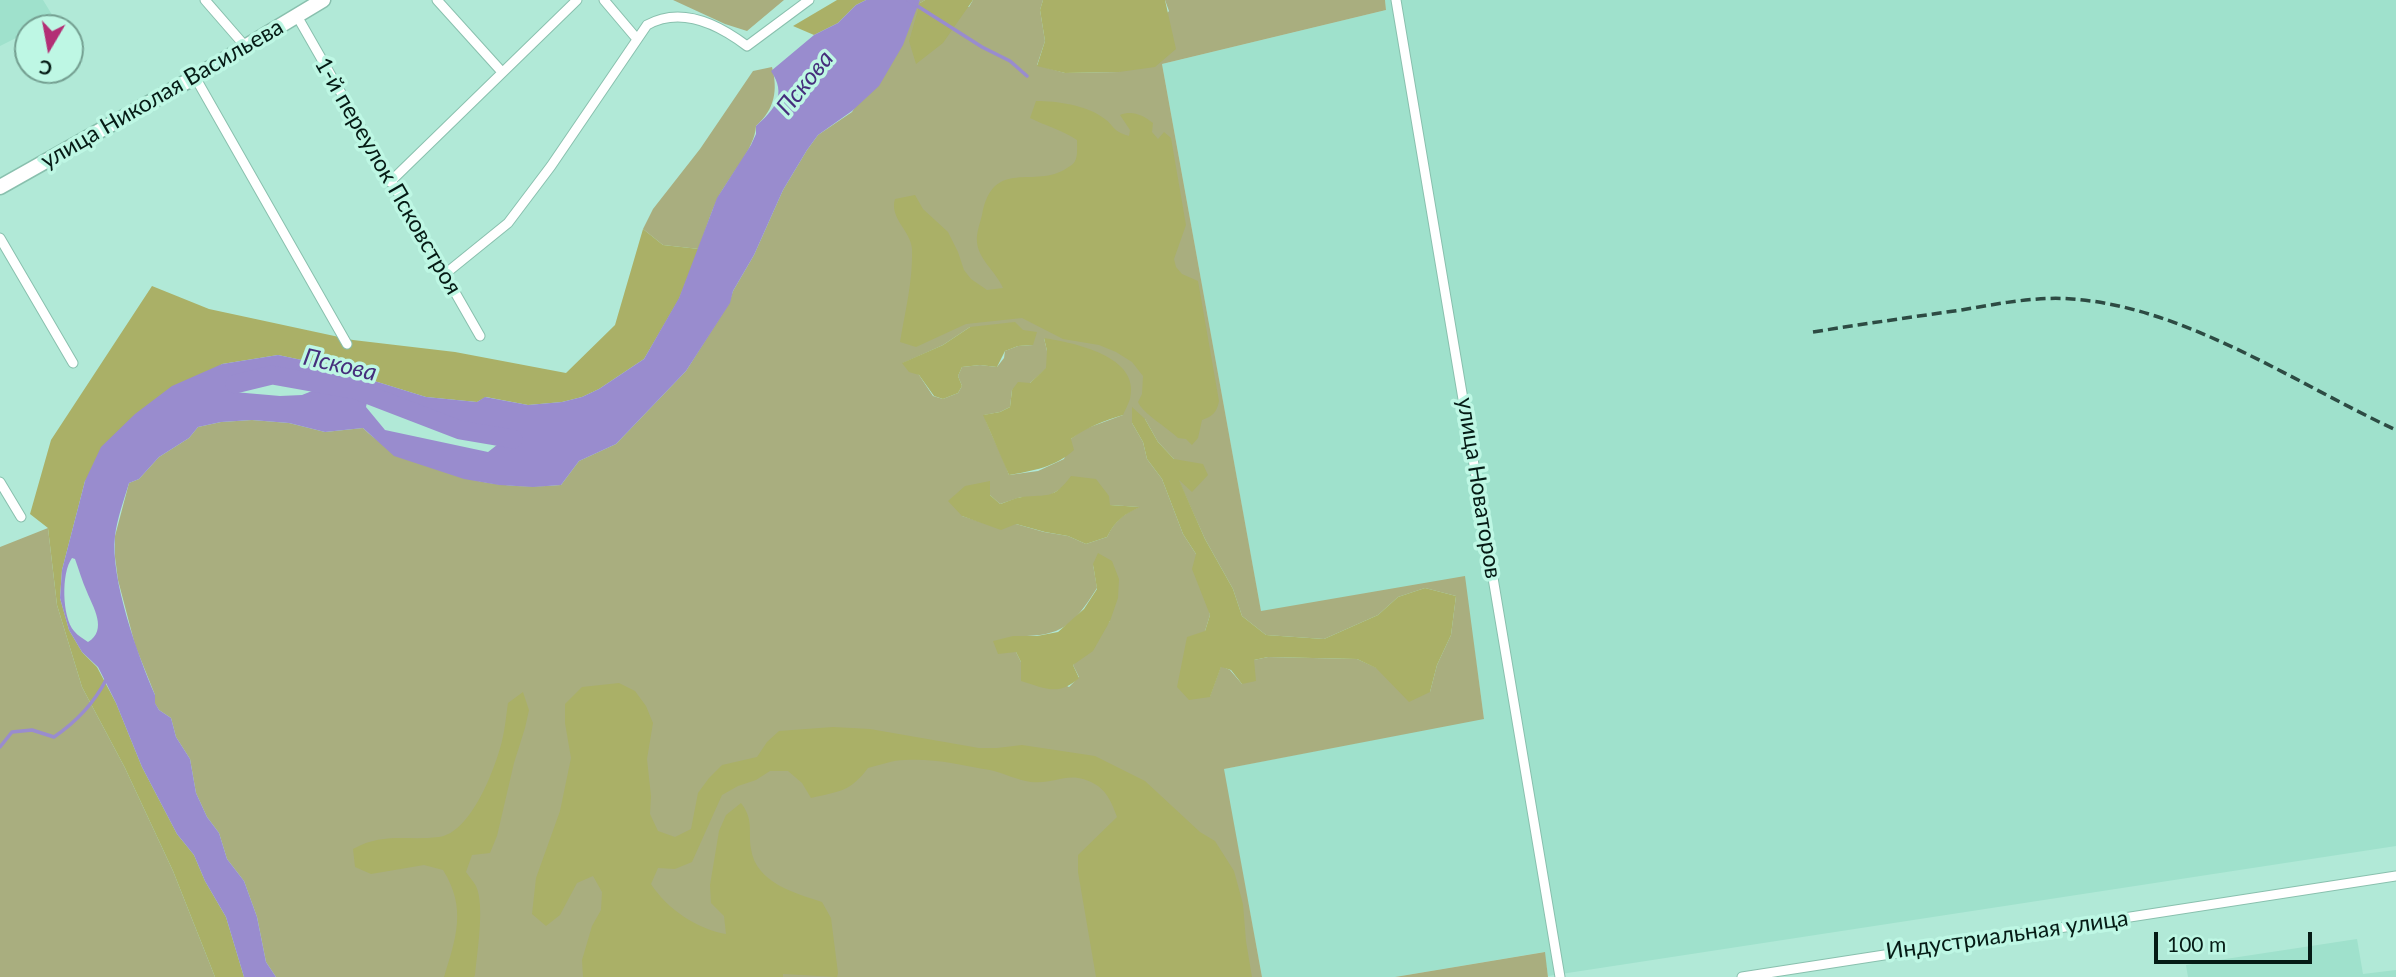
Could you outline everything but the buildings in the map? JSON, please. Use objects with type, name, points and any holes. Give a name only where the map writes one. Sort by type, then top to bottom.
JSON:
[{"type":"main road","name":"улица Николая Васильева","points":[[0,187],[195,77],[301,9],[323,0]]},
{"type":"street","points":[[205,0],[245,46]]},
{"type":"street","points":[[437,0],[502,72]]},
{"type":"street","points":[[390,182],[577,0]]},
{"type":"street","points":[[604,0],[637,39]]},
{"type":"street","points":[[445,274],[508,223],[551,166],[647,26],[668,16],[699,20],[727,30],[747,46],[809,0]]},
{"type":"street","name":"улица Новаторов","points":[[1396,0],[1560,977]]},
{"type":"street","name":"1-й переулок Псковстроя","points":[[301,9],[390,182],[480,336]]},
{"type":"street","points":[[195,77],[347,344]]},
{"type":"street","points":[[0,238],[73,363]]},
{"type":"street","points":[[0,482],[21,517]]},
{"type":"street","name":"Индустриальная улица","points":[[1742,977],[2396,876]]},
{"type":"shaded area","points":[[0,0],[43,0],[52,14],[14,14],[14,39],[0,46]]},
{"type":"shaded area","points":[[673,0],[784,0],[747,31]]},
{"type":"shaded area","points":[[837,0],[866,0],[856,5],[838,23],[814,35],[793,26]]},
{"type":"shaded area","points":[[920,0],[925,0],[920,3],[969,7],[973,0],[1043,0],[1040,10],[1045,41],[1037,65],[1065,73],[1119,72],[1169,11],[1165,0],[1385,0],[1386,10],[1162,64],[1261,611],[1465,576],[1484,719],[1224,769],[1262,977],[276,977],[266,962],[257,917],[244,881],[227,859],[219,833],[207,817],[196,793],[190,759],[176,737],[171,718],[159,710],[154,702],[155,695],[135,645],[118,580],[115,557],[115,536],[129,483],[139,479],[159,457],[189,438],[198,427],[252,420],[289,423],[325,432],[363,428],[402,454],[464,478],[501,485],[561,485],[579,461],[616,444],[686,371],[729,303],[783,190],[807,150],[818,135],[852,112]],"holes":[[[970,327],[1033,345],[1018,346],[1005,351],[1004,358],[997,367],[962,367],[958,376],[962,386],[958,393],[943,399],[933,396],[919,375],[903,363],[943,345]],[[1044,338],[1123,415],[1082,430],[1071,439],[1064,459],[1038,471],[1009,475],[984,415],[1010,407],[1012,390],[1030,383],[1047,368]],[[1145,419],[1158,442],[1174,459],[1177,477],[1205,539],[1233,589],[1242,616],[1266,635],[1324,639],[1378,615],[1398,597],[1425,588],[1456,596],[1451,635],[1437,665],[1430,692],[1357,659],[1268,657],[1254,660],[1242,684],[1230,670],[1221,666],[1210,696],[1205,631],[1210,615],[1196,554],[1183,534],[1162,479],[1147,459],[1143,442],[1132,423]],[[990,482],[990,495],[1000,504],[1021,497],[1047,497],[1062,488],[1110,505],[1139,507],[1120,519],[1107,537],[1086,544],[1068,536],[1016,524],[981,522],[962,516]],[[1093,564],[1110,621],[1073,665],[1079,677],[1069,687],[1021,662],[1013,636],[1054,632],[1080,613],[1097,588]]]},
{"type":"shaded area","points":[[925,0],[973,0],[943,43],[916,64],[909,41],[920,3]]},
{"type":"shaded area","points":[[1043,0],[1165,0],[1176,49],[1155,67],[1119,72],[1065,73],[1037,66],[1045,41],[1040,10]]},
{"type":"shaded area","points":[[1385,0],[2396,0],[2396,846],[1548,976],[1544,952],[1395,977],[1262,977],[1223,769],[1484,718],[1464,577],[1261,612],[1162,64],[1386,10]]},
{"type":"shaded area","points":[[772,67],[775,91],[771,106],[756,126],[751,144],[718,198],[699,249],[663,245],[643,229],[653,209],[700,149],[753,71]]},
{"type":"shaded area","points":[[1036,101],[1087,109],[1129,136],[1130,130],[1120,115],[1137,114],[1153,123],[1152,132],[1158,139],[1164,132],[1171,138],[1186,225],[1174,259],[1182,274],[1198,281],[1219,401],[1214,413],[1202,420],[1198,438],[1192,445],[1186,439],[1178,438],[1140,406],[1138,402],[1142,394],[1143,376],[1132,362],[1099,345],[1063,339],[1022,318],[966,324],[916,347],[900,342],[910,285],[912,249],[911,242],[897,218],[895,199],[915,195],[923,209],[948,232],[964,270],[971,279],[987,290],[1003,288],[978,248],[978,229],[987,197],[995,186],[1005,180],[1055,174],[1072,165],[1077,156],[1077,140],[1030,118]]},
{"type":"shaded area","points":[[643,229],[663,245],[699,249],[679,299],[644,359],[582,397],[528,405],[486,397],[477,402],[426,397],[316,363],[278,355],[222,364],[85,481],[62,570],[60,598],[69,630],[82,652],[97,667],[116,703],[142,767],[177,834],[194,855],[205,881],[226,917],[244,977],[215,977],[173,871],[125,768],[82,687],[57,605],[48,528],[30,514],[51,440],[152,286],[209,309],[353,340],[455,352],[566,373],[615,325]]},
{"type":"shaded area","points":[[1015,322],[1023,330],[1037,332],[1033,345],[1018,346],[1005,351],[997,367],[962,367],[958,376],[962,386],[958,393],[943,399],[934,396],[919,375],[909,372],[902,363],[943,345],[970,327]]},
{"type":"shaded area","points":[[1044,338],[1087,348],[1116,362],[1131,384],[1130,399],[1123,415],[1083,431],[1071,439],[1074,450],[1067,456],[1035,470],[1009,475],[983,415],[1010,407],[1012,390],[1018,382],[1030,383],[1046,368],[1047,351]]},
{"type":"shaded area","points":[[1132,407],[1145,419],[1158,442],[1174,459],[1203,464],[1208,475],[1192,492],[1179,480],[1205,539],[1233,589],[1242,616],[1266,635],[1324,639],[1378,615],[1398,597],[1425,588],[1456,596],[1451,635],[1437,665],[1430,692],[1409,702],[1376,668],[1357,659],[1268,657],[1254,660],[1256,681],[1242,684],[1231,670],[1221,667],[1210,697],[1189,700],[1177,687],[1187,637],[1205,631],[1210,615],[1192,569],[1196,554],[1183,534],[1162,479],[1147,459],[1143,442],[1132,423]]},
{"type":"shaded area","points":[[1071,476],[1096,479],[1109,496],[1110,505],[1140,507],[1120,519],[1107,537],[1086,544],[1068,536],[1016,524],[1001,530],[962,516],[948,501],[965,486],[990,481],[990,495],[1000,504],[1019,498],[1050,494]]},
{"type":"shaded area","points":[[48,528],[57,605],[82,687],[125,768],[173,871],[215,977],[0,977],[0,547]]},
{"type":"shaded area","points":[[1098,553],[1112,561],[1119,579],[1118,598],[1110,621],[1093,651],[1073,665],[1079,678],[1058,689],[1021,681],[1021,662],[1016,652],[998,654],[993,641],[1013,636],[1037,636],[1058,632],[1084,609],[1097,589],[1093,564]]},
{"type":"shaded area","points":[[619,683],[635,691],[646,706],[653,723],[647,759],[650,814],[658,831],[675,837],[691,829],[698,793],[709,778],[722,765],[757,757],[779,731],[833,727],[870,729],[979,748],[1022,745],[1095,756],[1145,781],[1200,832],[1215,841],[1234,871],[1243,904],[1252,977],[1096,977],[1078,872],[1078,855],[1117,817],[1105,792],[1079,778],[1031,782],[990,770],[947,762],[916,760],[896,761],[868,768],[850,786],[811,798],[802,783],[788,771],[770,771],[722,795],[692,862],[675,869],[658,868],[651,884],[665,902],[694,923],[726,934],[724,916],[711,903],[710,885],[719,831],[726,815],[741,803],[748,815],[751,849],[760,870],[778,885],[822,902],[831,918],[837,977],[783,974],[783,977],[583,977],[582,960],[592,926],[601,910],[602,892],[593,876],[577,883],[560,915],[546,926],[532,914],[536,878],[560,811],[571,758],[565,704],[582,687]]},
{"type":"shaded area","points":[[523,692],[529,710],[497,836],[490,853],[472,855],[466,872],[476,886],[480,905],[475,975],[444,977],[455,936],[457,910],[455,897],[443,870],[424,865],[371,874],[355,867],[353,849],[385,839],[439,837],[451,833],[461,824],[480,798],[494,767],[503,736],[508,703]]},
{"type":"shaded area","points":[[2357,939],[2363,974],[2396,970],[2396,977],[2188,977],[2186,965]]},
{"type":"shaded area","points":[[1545,952],[1548,977],[1395,977]]},
{"type":"water","points":[[866,0],[920,0],[903,45],[879,86],[852,111],[818,135],[807,150],[783,190],[754,255],[733,291],[730,303],[686,371],[616,444],[579,461],[561,485],[499,485],[464,479],[394,456],[363,428],[325,432],[289,423],[252,420],[198,427],[189,438],[159,457],[139,479],[129,483],[115,536],[121,594],[141,660],[155,695],[155,703],[159,710],[171,718],[176,737],[190,759],[196,793],[207,817],[219,833],[227,859],[244,881],[257,917],[266,962],[276,977],[244,977],[226,917],[205,881],[194,855],[177,834],[142,767],[98,667],[82,652],[69,630],[60,598],[62,570],[85,481],[101,447],[135,414],[172,386],[222,364],[278,355],[316,363],[426,397],[477,402],[485,397],[528,405],[562,402],[599,389],[644,359],[679,298],[717,198],[751,145],[756,126],[769,114],[777,101],[778,87],[771,71],[814,35],[838,23],[856,5]],"holes":[[[276,372],[315,385],[317,389],[302,395],[280,396],[234,392],[238,384]],[[380,398],[401,406],[413,415],[426,417],[439,426],[456,428],[474,425],[497,445],[488,452],[385,430],[366,407],[373,399]],[[72,558],[75,559],[97,618],[97,631],[88,642],[74,631],[67,616],[64,595],[68,565]]]},
{"type":"waterway","points":[[908,0],[982,47],[1010,61],[1027,76]]},
{"type":"waterway","name":"Пскова","points":[[235,384],[272,375],[356,390],[460,430],[513,439]]},
{"type":"waterway","points":[[0,747],[12,732],[32,730],[54,737],[84,712],[106,680]]},
{"type":"railway","points":[[1813,332],[2031,300],[2058,298],[2114,305],[2156,316],[2198,332],[2396,430]]}]
